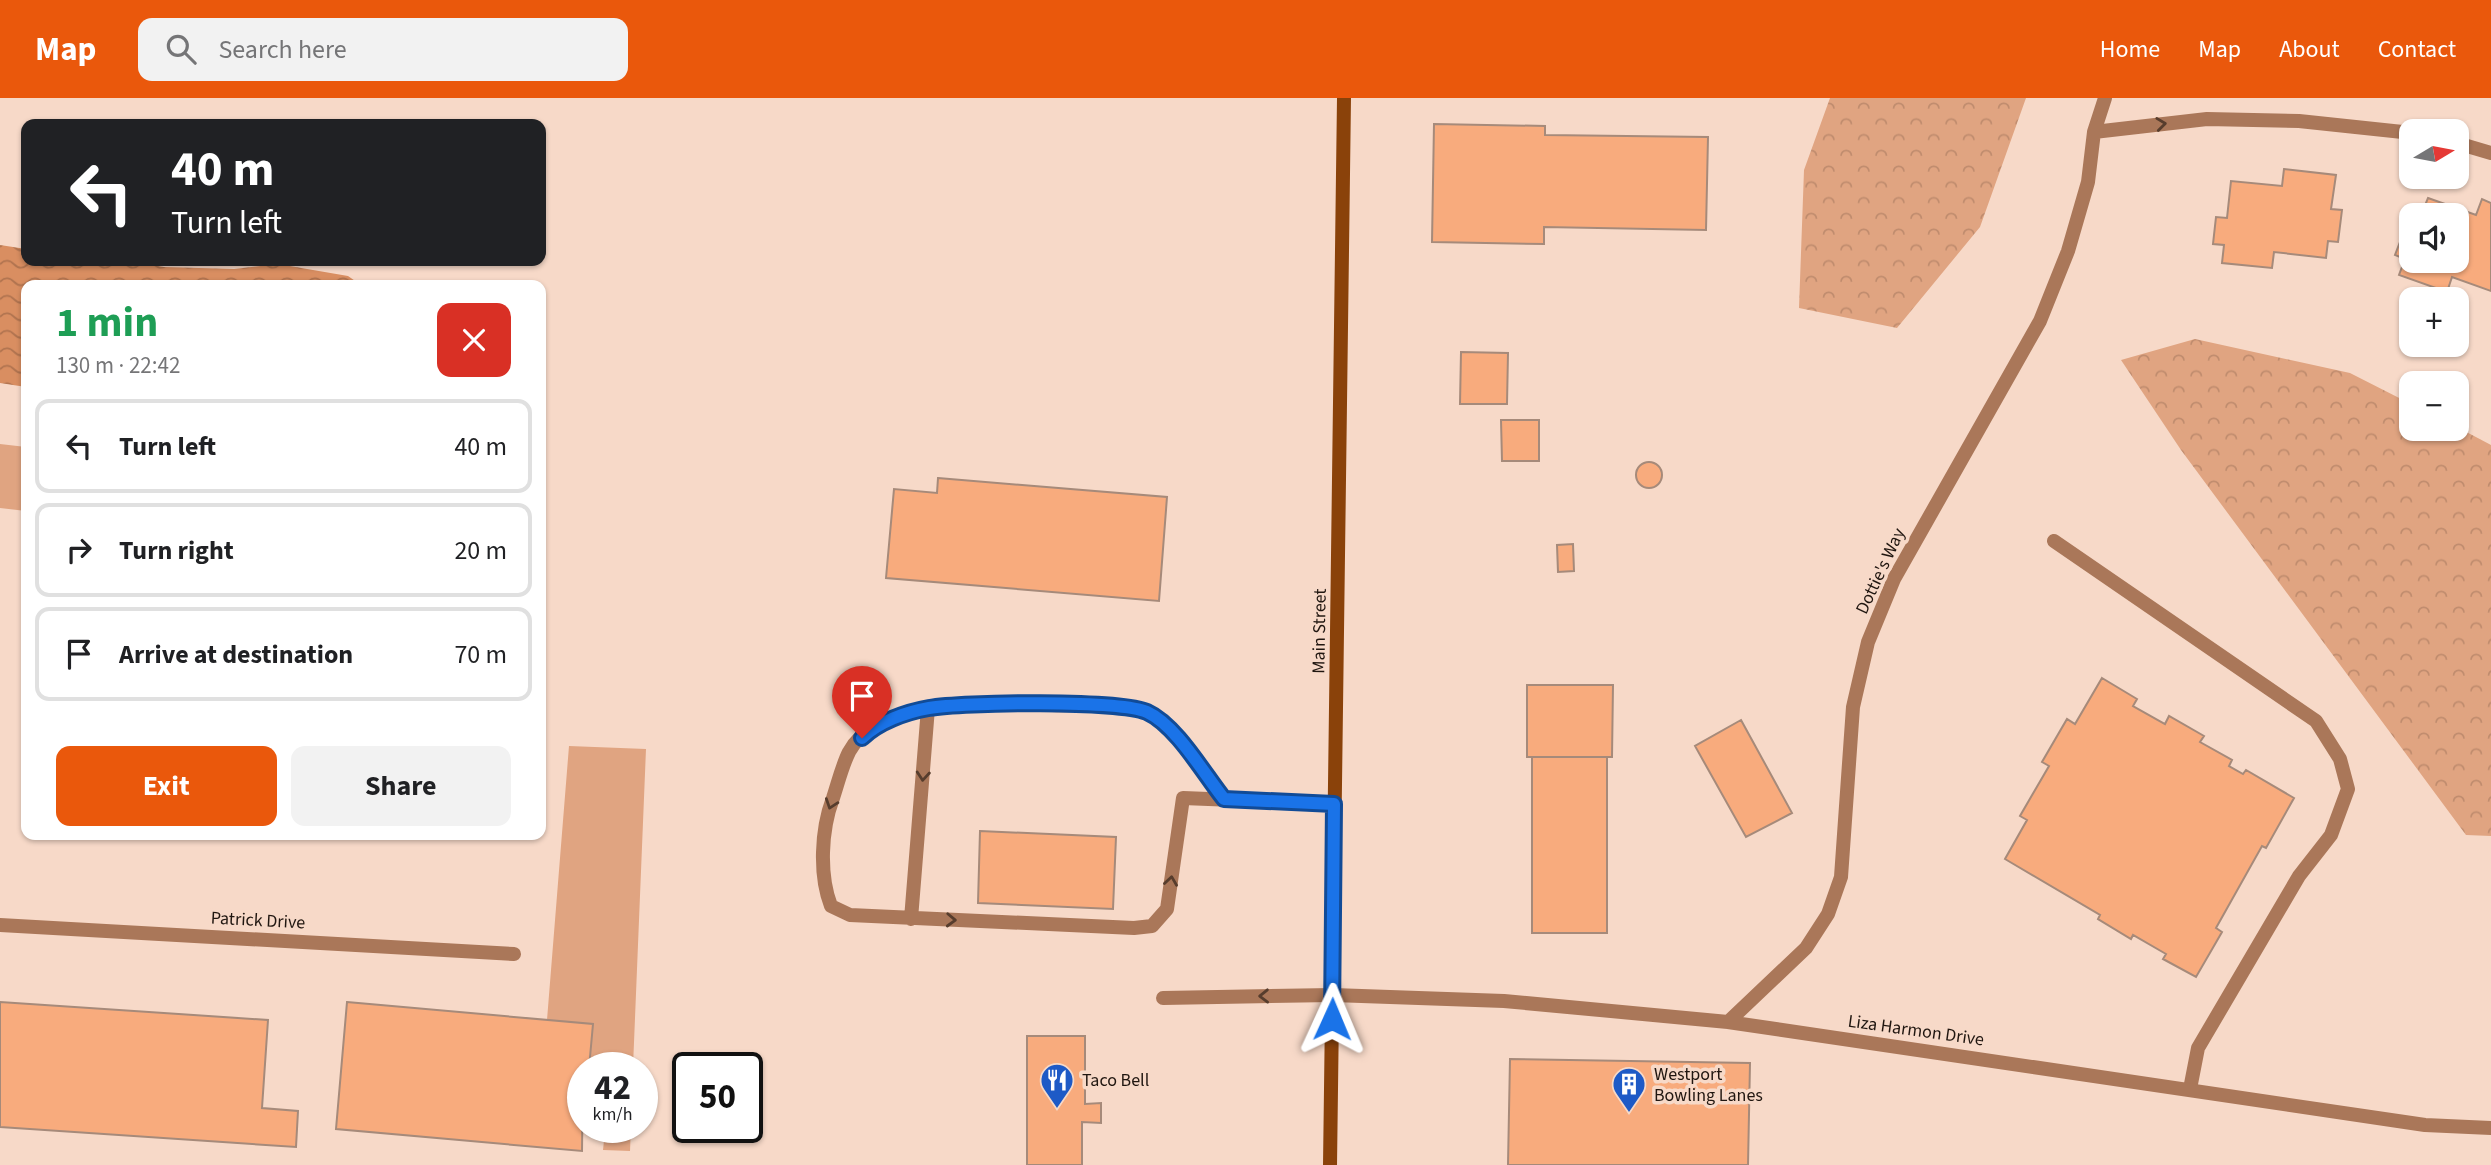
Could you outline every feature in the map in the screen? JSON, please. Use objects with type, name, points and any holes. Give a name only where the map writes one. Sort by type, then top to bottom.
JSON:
[{"type":"main road","name":"Main Street","points":[[1330,1165],[1344,98]]},
{"type":"street","name":"Dottie's Way","points":[[1728,1021],[1806,948],[1828,914],[1841,877],[1853,707],[1868,642],[1894,579],[2040,321],[2068,251],[2084,194],[2094,132],[2105,98]]},
{"type":"street","points":[[2094,132],[2207,119],[2298,121],[2399,133]]},
{"type":"street","points":[[2469,147],[2491,153]]},
{"type":"street","points":[[2054,541],[2316,721],[2340,759],[2348,789],[2331,835],[2300,876],[2199,1048],[2190,1089]]},
{"type":"street","points":[[1224,799],[1167,727],[1146,712],[1116,707],[991,703],[928,708],[875,725],[850,751],[827,814],[823,885],[831,906],[850,915],[1134,928],[1152,926],[1167,909],[1183,798],[1334,804]]},
{"type":"street","points":[[911,919],[928,708]]},
{"type":"street","name":"Patrick Drive","points":[[0,925],[514,954]]},
{"type":"street","name":"Liza Harmon Drive","points":[[1163,998],[1333,995],[1504,1001],[1728,1021],[2425,1125],[2491,1128]]},
{"type":"green space","points":[[1830,98],[2026,98],[1980,227],[1897,328],[1799,308],[1804,170]]},
{"type":"green space","points":[[2195,339],[2350,373],[2399,398],[2399,441],[2469,441],[2469,433],[2491,445],[2491,836],[2466,835],[2181,450],[2121,360]]},
{"type":"green space","points":[[0,444],[21,446],[21,510],[0,508]]},
{"type":"green space","points":[[569,746],[646,749],[634,1052],[590,1052],[593,1024],[547,1020]]},
{"type":"green space","points":[[604,1143],[630,1143],[630,1151],[603,1150]]},
{"type":"water","points":[[0,245],[21,248],[21,266],[234,269],[290,266],[348,276],[354,280],[21,280],[21,386],[0,383]]},
{"type":"building","points":[[1434,124],[1545,126],[1545,135],[1708,137],[1706,230],[1544,227],[1544,244],[1432,242]]},
{"type":"building","points":[[2284,169],[2336,175],[2331,209],[2342,210],[2338,242],[2328,241],[2326,258],[2274,252],[2272,268],[2222,263],[2224,245],[2213,244],[2216,217],[2227,218],[2231,181],[2282,186]]},
{"type":"building","points":[[2428,198],[2442,203],[2426,203]]},
{"type":"building","points":[[2482,199],[2491,203],[2491,291],[2452,277],[2449,287],[2433,287],[2399,275],[2469,273],[2469,213],[2476,215]]},
{"type":"building","points":[[1461,352],[1508,353],[1507,404],[1460,404]]},
{"type":"building","points":[[1501,420],[1539,420],[1539,461],[1502,461]]},
{"type":"building","points":[[1649,462],[1658,466],[1662,475],[1658,484],[1649,488],[1640,484],[1636,475],[1640,466]]},
{"type":"building","points":[[938,478],[1167,497],[1159,601],[886,578],[894,489],[937,493]]},
{"type":"building","points":[[1573,544],[1574,571],[1558,572],[1557,545]]},
{"type":"building","points":[[2102,678],[2137,699],[2133,706],[2165,724],[2169,716],[2204,736],[2200,742],[2232,760],[2229,766],[2243,774],[2246,770],[2294,798],[2266,848],[2262,846],[2216,928],[2222,932],[2196,977],[2163,959],[2166,954],[2133,935],[2131,939],[2098,919],[2100,915],[2005,859],[2027,820],[2020,816],[2049,766],[2042,762],[2067,719],[2075,724]]},
{"type":"building","points":[[1527,685],[1613,685],[1612,757],[1527,757]]},
{"type":"building","points":[[1741,720],[1792,813],[1746,837],[1695,746]]},
{"type":"building","points":[[1532,757],[1607,757],[1607,933],[1532,933]]},
{"type":"building","points":[[980,831],[1116,837],[1113,909],[978,903]]},
{"type":"building","points":[[0,1002],[268,1020],[262,1108],[298,1111],[296,1147],[0,1127]]},
{"type":"building","points":[[347,1002],[593,1024],[590,1052],[567,1052],[567,1143],[582,1143],[582,1151],[336,1129]]},
{"type":"building","points":[[1027,1036],[1085,1036],[1085,1104],[1101,1103],[1101,1123],[1082,1122],[1082,1165],[1027,1165]]},
{"type":"building","name":"Westport Bowling Lanes","points":[[1510,1059],[1750,1063],[1748,1165],[1508,1165]]},
{"type":"place","name":"Taco Bell","points":[[1057,1110]]},
{"type":"place","name":"Westport Bowling Lanes","points":[[1629,1114]]},
{"type":"route","points":[[862,738],[875,725],[928,708],[991,703],[1116,707],[1146,712],[1167,727],[1224,799],[1334,804],[1332,1019]]}]
